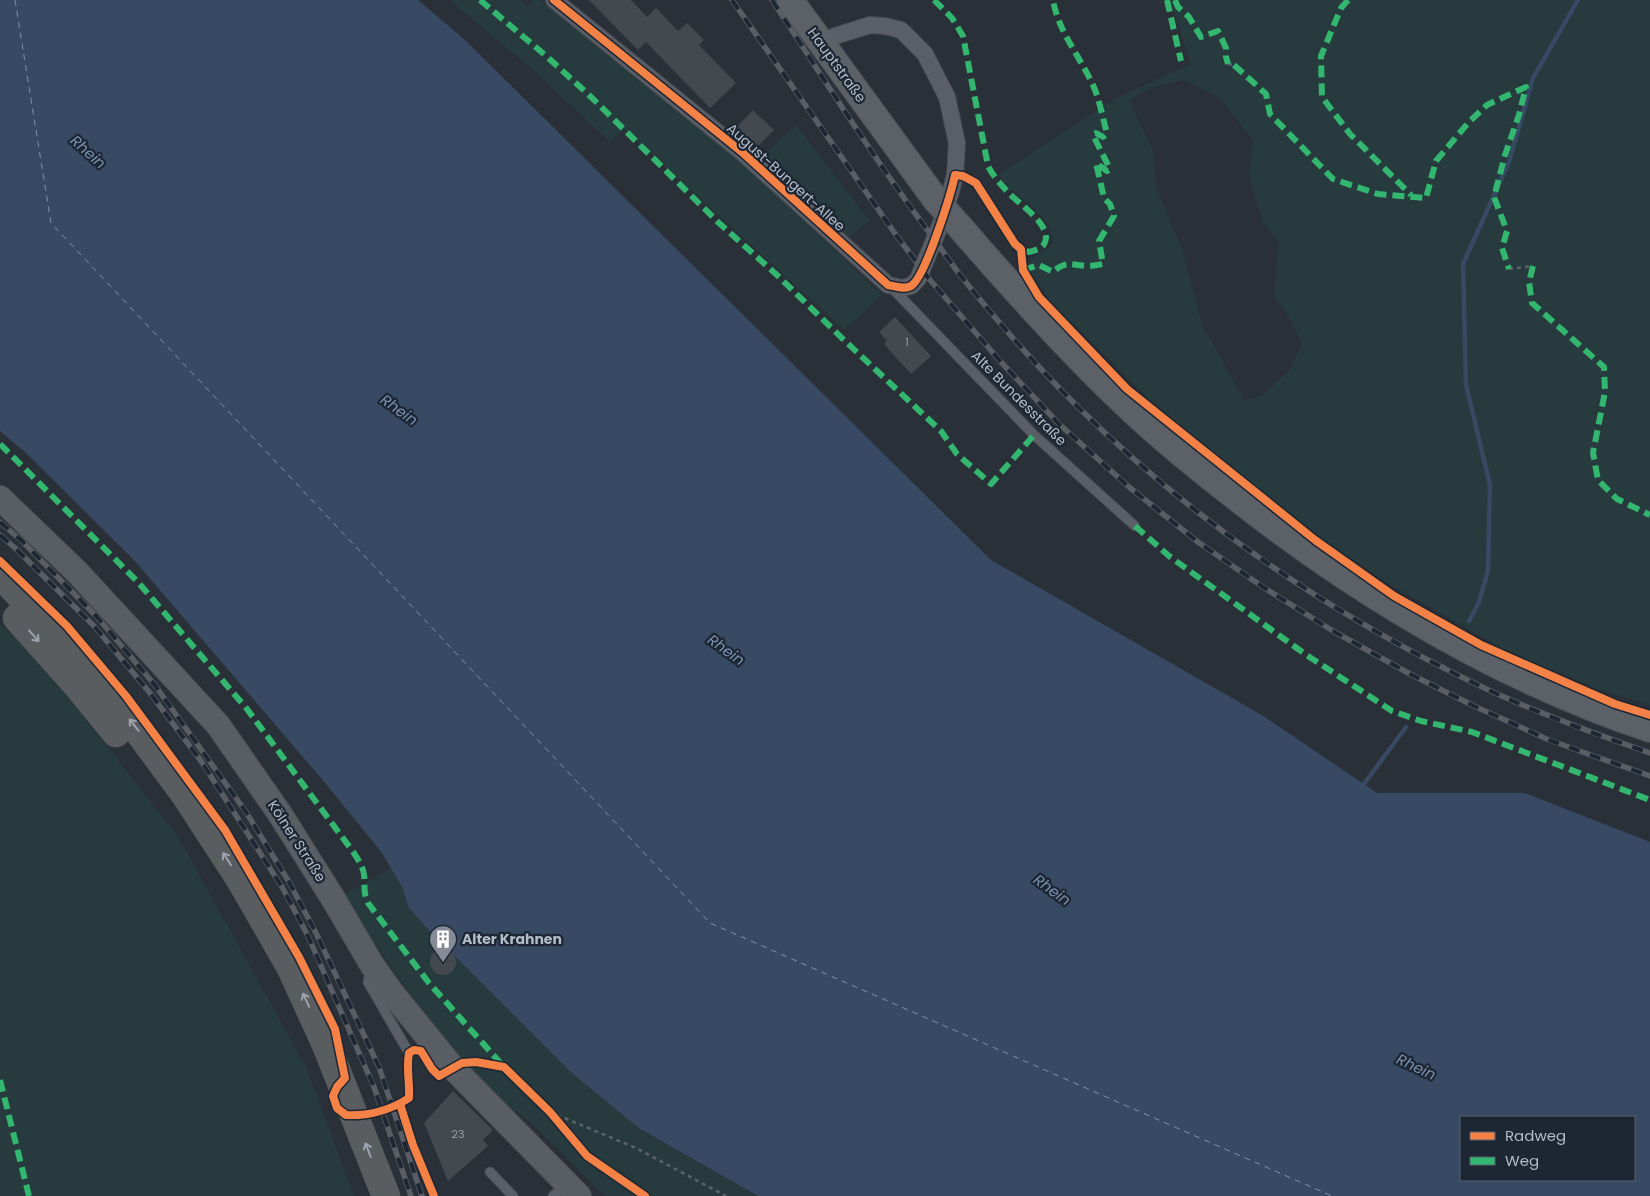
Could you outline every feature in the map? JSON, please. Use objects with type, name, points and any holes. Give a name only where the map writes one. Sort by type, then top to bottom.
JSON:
[{"type":"highway","points":[[0,574],[88,668],[133,724],[186,796],[240,879],[291,968],[327,1046],[386,1196]]},
{"type":"highway","points":[[0,601],[70,676],[124,742],[174,810],[226,890],[279,987],[307,1049],[366,1196]]},
{"type":"main road","name":"Hauptstraße","points":[[790,0],[936,200],[1026,304],[1119,398],[1203,472],[1292,540],[1385,602],[1482,658],[1586,705],[1650,728]]},
{"type":"street","name":"August-Bungert-Allee","points":[[554,0],[743,153],[888,284]]},
{"type":"street","points":[[822,44],[835,36],[870,25],[902,30],[926,54],[948,97],[957,143],[952,191],[918,279],[911,286],[902,288],[888,284]]},
{"type":"street","name":"Kölner Straße","points":[[0,498],[77,572],[218,724],[280,814],[372,965],[453,1068],[566,1192]]},
{"type":"lane","name":"Alte Bundesstraße","points":[[888,284],[1034,435],[1135,526]]},
{"type":"lane","points":[[372,965],[368,982],[409,1053]]},
{"type":"lane","points":[[490,1172],[513,1196]]},
{"type":"path","points":[[1228,64],[1234,65]]},
{"type":"path","points":[[1509,269],[1533,266]]},
{"type":"path","points":[[550,1112],[636,1148],[726,1196]]},
{"type":"green space","points":[[449,0],[521,0],[528,6],[532,0],[540,0],[737,158],[882,295],[844,330],[624,129],[610,142],[532,69]]},
{"type":"green space","points":[[1170,0],[1650,0],[1650,705],[1600,690],[1503,649],[1386,582],[1311,532],[1155,405],[1051,302],[1028,270],[1031,258],[1051,246],[1052,237],[1050,229],[1040,215],[998,175],[1118,97],[1191,64]],"holes":[[[1184,80],[1220,98],[1253,140],[1249,175],[1262,221],[1279,243],[1274,295],[1292,323],[1302,344],[1289,371],[1262,395],[1245,401],[1202,325],[1182,249],[1157,190],[1152,148],[1129,100],[1150,88]]]},
{"type":"green space","points":[[796,125],[870,221],[849,237],[760,157]]},
{"type":"green space","points":[[0,624],[42,664],[177,835],[306,1067],[354,1196],[0,1196]]},
{"type":"green space","points":[[392,868],[402,887],[409,908],[424,925],[640,1130],[758,1196],[605,1196],[527,1119],[506,1104],[459,1059],[402,983],[342,896]]},
{"type":"water","name":"Rhein","points":[[0,0],[418,0],[464,39],[991,560],[1265,717],[1377,793],[1525,793],[1650,842],[1650,1196],[758,1196],[640,1129],[573,1074],[424,925],[409,908],[402,887],[382,853],[326,784],[134,560],[26,453],[0,431]]},
{"type":"building","points":[[589,0],[631,0],[647,17],[656,8],[678,31],[687,23],[704,40],[699,45],[736,83],[710,108],[646,42],[638,50]]},
{"type":"building","points":[[753,110],[774,130],[754,150],[733,131]]},
{"type":"building","points":[[895,317],[931,356],[911,374],[884,344],[887,341],[879,332]]},
{"type":"building","name":"Alter Krahnen","points":[[443,949],[452,953],[456,962],[452,971],[443,975],[434,971],[430,962],[434,953]]},
{"type":"building","points":[[453,1091],[493,1130],[483,1140],[488,1146],[448,1181],[424,1123]]},
{"type":"waterway","points":[[1469,621],[1479,602],[1488,571],[1490,485],[1466,385],[1463,264],[1509,162],[1533,78],[1578,0]]},
{"type":"waterway","points":[[1361,788],[1406,727]]},
{"type":"ferry route","points":[[15,0],[51,223],[710,923],[1332,1196]]},
{"type":"railway","points":[[732,0],[896,235],[930,280],[1001,362],[1059,424],[1129,487],[1198,542],[1263,587],[1333,631],[1410,674],[1549,740],[1650,776]]},
{"type":"railway","points":[[772,0],[885,171],[960,275],[1048,376],[1123,450],[1170,490],[1267,563],[1318,597],[1370,628],[1424,658],[1520,704],[1650,753]]},
{"type":"railway","points":[[0,522],[22,541],[97,617],[154,684],[246,812],[289,882],[315,931],[379,1067],[422,1196]]},
{"type":"railway","points":[[0,535],[94,626],[150,693],[201,761],[282,887],[308,936],[374,1087],[411,1196]]},
{"type":"marked path","points":[[480,0],[588,94],[719,223],[778,276],[941,431],[957,454],[991,484],[1034,435]]},
{"type":"marked path","points":[[934,0],[952,18],[963,36],[988,166],[1000,184],[1034,215],[1044,229],[1046,235],[1045,242],[1041,248],[1029,252],[1018,247]]},
{"type":"marked path","points":[[1023,270],[1039,265],[1053,272],[1066,265],[1087,266],[1103,264],[1099,241],[1114,216],[1110,204],[1104,198],[1096,163],[1107,171],[1110,169],[1093,135],[1096,133],[1103,137],[1107,133],[1098,100],[1094,87],[1059,22],[1053,0]]},
{"type":"marked path","points":[[1167,0],[1181,61]]},
{"type":"marked path","points":[[1175,0],[1178,7],[1189,17],[1201,37],[1218,31],[1226,48],[1228,64]]},
{"type":"marked path","points":[[1348,0],[1341,8],[1321,56],[1322,97],[1350,134],[1411,195]]},
{"type":"marked path","points":[[1234,65],[1266,94],[1270,114],[1333,179],[1378,194],[1426,198],[1436,161],[1468,123],[1487,105],[1526,87],[1494,197],[1507,231],[1502,248],[1509,269]]},
{"type":"marked path","points":[[1533,266],[1529,282],[1532,303],[1604,367],[1605,392],[1593,453],[1598,480],[1617,499],[1650,515]]},
{"type":"marked path","points":[[0,444],[137,581],[247,709],[354,853],[363,872],[368,903],[429,983],[504,1067]]},
{"type":"marked path","points":[[1135,526],[1169,556],[1305,654],[1392,711],[1421,721],[1472,732],[1650,800]]},
{"type":"marked path","points":[[0,1080],[29,1196]]},
{"type":"cycle path","points":[[554,0],[743,153],[888,285],[905,288],[911,286],[917,280],[937,235],[955,175],[963,176],[976,183],[1015,244],[1021,249],[1023,270],[1039,297],[1127,389],[1315,540],[1394,596],[1481,645],[1615,704],[1650,715]]},
{"type":"cycle path","points":[[0,561],[67,626],[126,696],[225,830],[299,957],[335,1029],[345,1078],[337,1087],[333,1096],[337,1108],[346,1115],[363,1114],[387,1109],[409,1098],[408,1059],[409,1053],[414,1050],[421,1051],[432,1069],[439,1076],[462,1063],[476,1062],[504,1067],[550,1112],[587,1156],[645,1196]]},
{"type":"cycle path","points":[[400,1104],[413,1145],[434,1196]]},
{"type":"place","name":"Alter Krahnen","points":[[443,963]]}]
